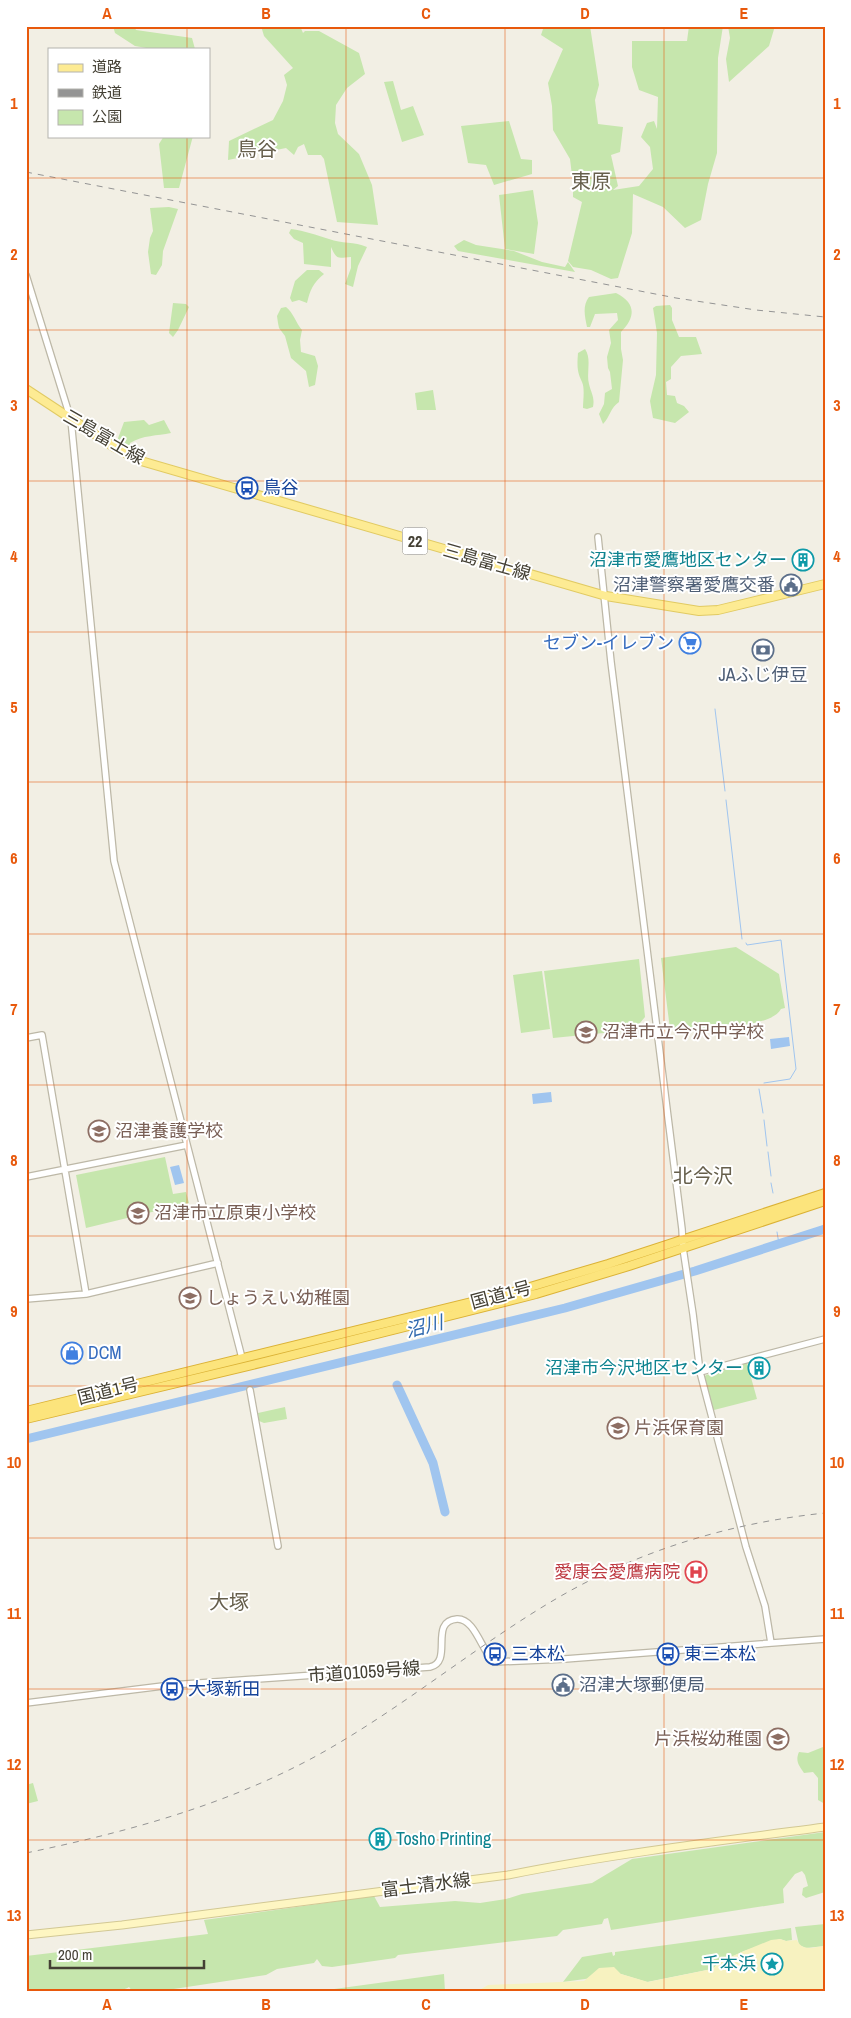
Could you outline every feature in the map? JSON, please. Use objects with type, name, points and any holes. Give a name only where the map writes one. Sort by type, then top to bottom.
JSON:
[{"type":"highway","name":"国道1号","points":[[26,1411],[520,1290],[825,1193]]},
{"type":"highway","name":"国道1号","points":[[26,1419],[480,1308],[560,1286],[825,1201]]},
{"type":"main road","name":"三島富士線","points":[[26,389],[114,447],[141,461],[606,596],[699,611],[718,610],[825,584]]},
{"type":"main road","name":"富士清水線","points":[[26,1935],[122,1925],[508,1875],[562,1864],[663,1848],[825,1827]]},
{"type":"street","points":[[26,275],[71,420],[114,861],[242,1358]]},
{"type":"street","points":[[598,537],[606,596],[611,662],[682,1248],[700,1372],[746,1547],[765,1606],[771,1643]]},
{"type":"street","points":[[26,1038],[42,1035],[86,1294]]},
{"type":"street","points":[[26,1177],[187,1145]]},
{"type":"street","points":[[26,1299],[86,1294],[218,1263]]},
{"type":"street","points":[[700,1372],[825,1338]]},
{"type":"street","points":[[250,1390],[278,1546]]},
{"type":"street","name":"市道01059号線","points":[[26,1703],[171,1685],[430,1667],[437,1665],[441,1659],[442,1630],[446,1624],[457,1619],[463,1620],[470,1625],[494,1662],[565,1659],[825,1639]]},
{"type":"green space","points":[[113,26],[134,26],[136,30],[192,38],[195,48],[146,48],[135,46],[115,33]]},
{"type":"green space","points":[[261,26],[300,26],[303,33],[305,31],[319,31],[359,53],[365,74],[347,88],[336,105],[335,123],[338,134],[359,154],[372,185],[378,225],[337,222],[324,159],[321,155],[308,155],[304,144],[298,147],[294,155],[286,148],[228,160],[229,141],[273,120],[283,101],[287,85],[284,75],[293,68],[264,36]]},
{"type":"green space","points":[[544,26],[590,26],[599,85],[595,100],[598,124],[623,127],[620,152],[611,155],[618,186],[613,190],[639,186],[653,169],[650,147],[641,137],[647,123],[654,121],[657,129],[658,97],[639,90],[632,67],[632,41],[687,41],[689,26],[723,26],[718,58],[717,153],[708,184],[701,220],[685,228],[663,207],[633,194],[632,233],[618,278],[611,279],[591,270],[573,267],[568,261],[582,202],[573,197],[570,159],[553,130],[552,106],[548,83],[563,49],[541,35]]},
{"type":"green space","points":[[728,26],[775,26],[769,46],[729,82],[726,59],[730,38]]},
{"type":"green space","points":[[393,81],[401,110],[413,106],[424,135],[402,142],[384,82]]},
{"type":"green space","points":[[509,121],[521,159],[532,160],[532,174],[494,185],[486,165],[468,163],[461,126]]},
{"type":"green space","points":[[163,138],[192,138],[179,188],[164,188],[159,144]]},
{"type":"green space","points":[[533,190],[538,223],[534,254],[505,249],[499,195]]},
{"type":"green space","points":[[169,207],[178,209],[163,251],[162,265],[156,275],[151,274],[148,252],[153,231],[150,208]]},
{"type":"green space","points":[[291,229],[334,241],[367,247],[358,266],[353,287],[345,284],[351,268],[351,257],[338,257],[331,247],[331,267],[304,264],[303,243],[294,239],[289,233]]},
{"type":"green space","points":[[464,240],[476,245],[514,251],[542,262],[565,267],[568,262],[575,272],[458,251],[454,246]]},
{"type":"green space","points":[[307,270],[319,270],[324,274],[312,287],[307,303],[299,300],[292,302],[290,298],[295,281]]},
{"type":"green space","points":[[616,293],[627,301],[632,311],[629,321],[621,332],[623,360],[619,402],[603,424],[599,414],[604,404],[605,393],[612,389],[607,357],[611,343],[609,330],[618,320],[617,313],[595,314],[590,327],[587,327],[585,308],[589,297]]},
{"type":"green space","points":[[173,303],[186,304],[189,307],[173,337],[169,333]]},
{"type":"green space","points":[[670,305],[672,308],[672,320],[679,337],[696,337],[702,354],[681,356],[671,367],[671,379],[666,382],[667,395],[675,396],[677,403],[684,406],[689,412],[675,423],[653,418],[650,401],[656,375],[657,333],[653,308]]},
{"type":"green space","points":[[286,307],[302,330],[300,340],[301,352],[315,356],[318,366],[315,385],[309,387],[306,371],[291,358],[285,336],[279,328],[277,316],[281,308]]},
{"type":"green space","points":[[585,349],[589,362],[588,380],[594,400],[593,407],[587,409],[583,408],[583,385],[578,365],[578,353]]},
{"type":"green space","points":[[433,390],[436,410],[417,410],[415,393]]},
{"type":"green space","points":[[144,420],[149,425],[164,420],[171,433],[135,440],[130,443],[129,452],[117,441],[124,422]]},
{"type":"green space","points":[[736,947],[779,974],[785,1008],[766,1020],[741,1026],[693,1031],[688,1027],[670,1029],[661,958]]},
{"type":"green space","points":[[639,959],[645,1017],[634,1030],[553,1038],[544,971]]},
{"type":"green space","points":[[542,971],[550,1029],[521,1033],[513,975]]},
{"type":"green space","points":[[165,1157],[173,1194],[186,1192],[189,1203],[86,1228],[76,1175]]},
{"type":"green space","points":[[747,1363],[757,1399],[714,1410],[711,1408],[703,1379],[706,1375]]},
{"type":"green space","points":[[285,1407],[287,1419],[264,1423],[259,1421],[258,1413]]},
{"type":"green space","points":[[823,1747],[825,1749],[825,1804],[818,1800],[818,1778],[813,1772],[804,1773],[799,1766],[797,1758],[799,1752],[808,1753]]},
{"type":"green space","points":[[33,1783],[38,1801],[26,1804],[26,1785]]},
{"type":"green space","points":[[825,1832],[825,1892],[806,1898],[802,1895],[803,1888],[808,1886],[802,1871],[795,1874],[783,1889],[784,1903],[611,1930],[608,1918],[604,1919],[602,1924],[563,1930],[557,1936],[398,1955],[395,1958],[332,1967],[322,1966],[317,1959],[314,1963],[277,1969],[266,1975],[154,1992],[133,1992],[129,1987],[121,1990],[95,1993],[26,1992],[26,1956],[208,1934],[204,1920],[374,1896],[380,1907],[455,1901],[480,1903],[592,1883],[632,1859]]},
{"type":"green space","points":[[825,1924],[825,1946],[806,1948],[799,1945],[795,1927]]},
{"type":"green space","points":[[791,1928],[792,1940],[780,1939],[744,1951],[722,1961],[712,1969],[647,1982],[621,1974],[563,1982],[582,1957],[612,1952],[613,1956],[615,1952]]},
{"type":"green space","points":[[444,1974],[445,1992],[327,1992],[327,1990]]},
{"type":"sand","name":"千本浜","points":[[780,1939],[786,1941],[797,1940],[799,1944],[805,1947],[825,1946],[825,1992],[476,1992],[488,1985],[584,1981],[599,1968],[614,1967],[621,1974],[648,1982],[712,1969],[722,1961],[744,1951],[771,1940]]},
{"type":"water","points":[[789,1037],[790,1046],[771,1049],[770,1039]]},
{"type":"water","points":[[551,1092],[552,1102],[533,1104],[532,1094]]},
{"type":"water","points":[[179,1165],[184,1183],[175,1185],[170,1167]]},
{"type":"waterway","points":[[715,709],[725,791]]},
{"type":"waterway","points":[[726,800],[742,939]]},
{"type":"waterway","points":[[746,943],[747,945],[781,940],[796,1069],[790,1079],[764,1083]]},
{"type":"waterway","points":[[759,1089],[763,1113]]},
{"type":"waterway","points":[[764,1120],[767,1146]]},
{"type":"waterway","points":[[768,1152],[771,1176]]},
{"type":"waterway","points":[[771,1183],[773,1193]]},
{"type":"waterway","name":"沼川","points":[[26,1439],[565,1308],[695,1271],[825,1229]]},
{"type":"waterway","points":[[777,1232],[779,1244]]},
{"type":"waterway","points":[[397,1385],[433,1463],[445,1512]]},
{"type":"railway","points":[[26,172],[676,298],[756,310],[825,317]]},
{"type":"railway","points":[[26,1853],[101,1836],[176,1815],[283,1773],[349,1737],[554,1600],[618,1567],[685,1542],[719,1532],[754,1524],[825,1513]]},
{"type":"place","name":"鳥谷","points":[[247,488]]},
{"type":"place","name":"沼津市愛鷹地区センター","points":[[803,560]]},
{"type":"place","name":"沼津警察署愛鷹交番","points":[[791,585]]},
{"type":"place","name":"セブン-イレブン","points":[[690,643]]},
{"type":"place","name":"JAふじ伊豆","points":[[763,650]]},
{"type":"place","name":"沼津市立今沢中学校","points":[[586,1032]]},
{"type":"place","name":"沼津養護学校","points":[[99,1131]]},
{"type":"place","name":"沼津市立原東小学校","points":[[138,1213]]},
{"type":"place","name":"しょうえい幼稚園","points":[[190,1298]]},
{"type":"place","name":"DCM","points":[[72,1353]]},
{"type":"place","name":"沼津市今沢地区センター","points":[[759,1368]]},
{"type":"place","name":"片浜保育園","points":[[618,1428]]},
{"type":"place","name":"愛康会愛鷹病院","points":[[696,1572]]},
{"type":"place","name":"三本松","points":[[495,1654]]},
{"type":"place","name":"東三本松","points":[[668,1654]]},
{"type":"place","name":"沼津大塚郵便局","points":[[563,1685]]},
{"type":"place","name":"大塚新田","points":[[172,1689]]},
{"type":"place","name":"片浜桜幼稚園","points":[[778,1739]]},
{"type":"place","name":"Tosho Printing","points":[[380,1839]]},
{"type":"place","name":"千本浜","points":[[772,1964]]},
{"type":"district","name":"鳥谷","points":[[257,149]]},
{"type":"district","name":"東原","points":[[591,181]]},
{"type":"district","name":"北今沢","points":[[703,1176]]},
{"type":"district","name":"大塚","points":[[229,1602]]}]
